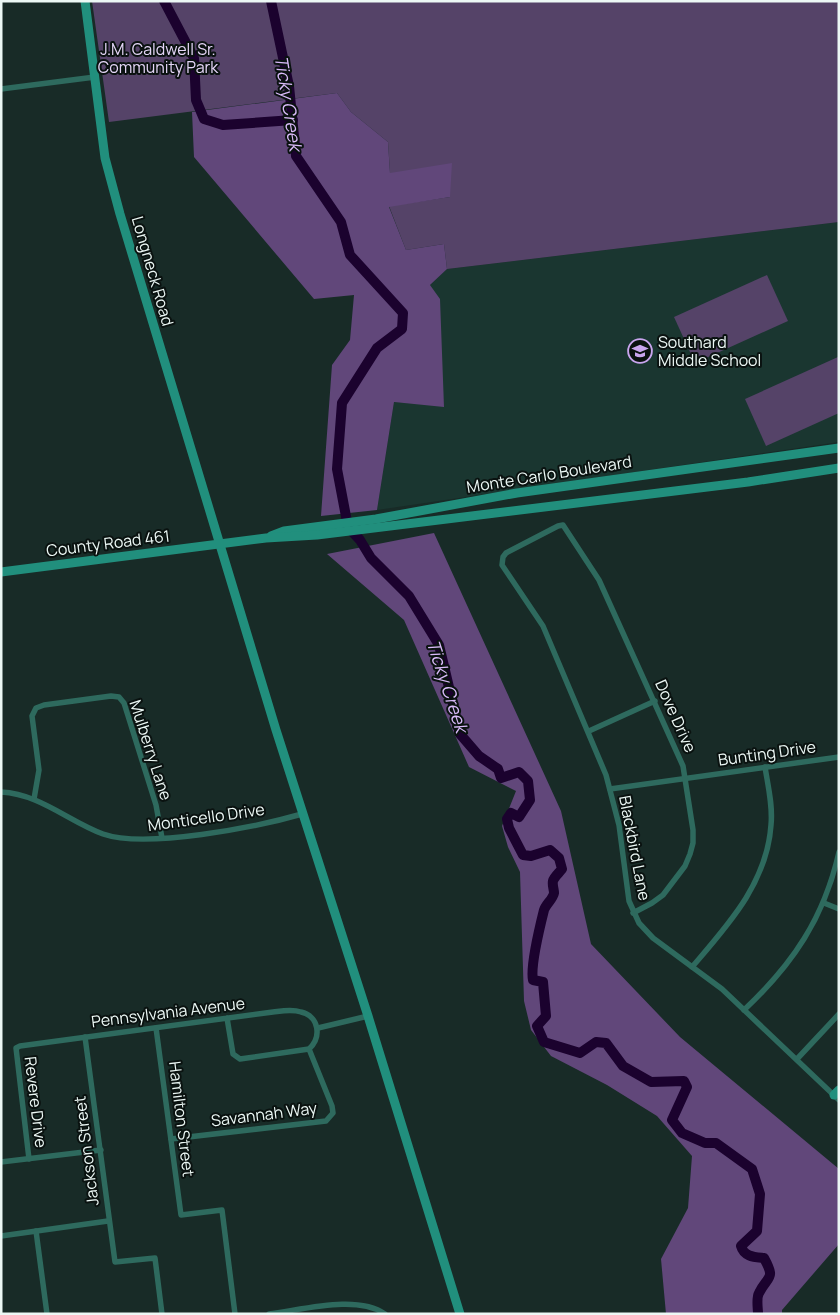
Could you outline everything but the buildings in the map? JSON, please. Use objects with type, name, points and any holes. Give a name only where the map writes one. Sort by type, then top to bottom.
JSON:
[{"type":"street","name":"Longneck Road","points":[[85,1],[105,158],[113,189],[302,814],[368,1016],[460,1314]]},
{"type":"street","points":[[1,89],[95,77]]},
{"type":"street","name":"Monte Carlo Boulevard","points":[[376,523],[517,493],[839,448]]},
{"type":"street","name":"Monte Carlo Boulevard","points":[[219,544],[376,523],[748,482],[839,468]]},
{"type":"street","name":"Dove Drive","points":[[502,565],[506,553],[553,527],[563,525],[599,580],[680,757],[693,830],[693,843],[690,854],[685,866],[663,895],[634,913]]},
{"type":"street","name":"County Road 461","points":[[1,572],[219,544]]},
{"type":"street","name":"Blackbird Lane","points":[[502,565],[543,626],[589,731],[610,790],[619,825],[629,901],[639,923],[653,938],[722,989],[837,1095]]},
{"type":"street","name":"Mulberry Lane","points":[[34,799],[39,779],[32,716],[36,708],[44,705],[94,698],[119,697],[124,703],[156,805],[162,838]]},
{"type":"street","points":[[589,731],[655,701]]},
{"type":"street","points":[[838,757],[839,761]]},
{"type":"street","name":"Bunting Drive","points":[[610,790],[838,757]]},
{"type":"street","points":[[692,967],[744,904],[763,863],[771,824],[766,767]]},
{"type":"street","name":"Monticello Drive","points":[[1,792],[34,799],[90,829],[106,835],[140,840],[264,824],[302,814]]},
{"type":"street","points":[[744,1010],[788,964],[807,936],[824,903],[839,852]]},
{"type":"street","points":[[824,903],[839,909]]},
{"type":"street","name":"Pennsylvania Avenue","points":[[16,1048],[282,1011],[301,1012],[312,1018],[318,1028]]},
{"type":"street","points":[[797,1059],[839,1014]]},
{"type":"street","points":[[228,1018],[235,1058],[240,1059],[309,1049],[316,1040],[318,1028],[368,1016]]},
{"type":"street","name":"Hamilton Street","points":[[156,1028],[181,1215],[222,1210],[235,1314]]},
{"type":"street","name":"Jackson Street","points":[[85,1037],[101,1150],[108,1221],[115,1262],[155,1258],[162,1314]]},
{"type":"street","name":"Revere Drive","points":[[16,1048],[29,1159]]},
{"type":"street","name":"Savannah Way","points":[[170,1139],[326,1121],[334,1113],[309,1049]]},
{"type":"street","points":[[1,1162],[101,1150]]},
{"type":"street","points":[[1,1236],[108,1221]]},
{"type":"street","points":[[36,1231],[47,1314]]},
{"type":"street","points":[[269,1314],[352,1304],[374,1307],[386,1314]]},
{"type":"shaded area","points":[[337,93],[351,112],[388,142],[390,173],[452,163],[450,197],[389,207],[406,250],[444,244],[447,269],[430,285],[440,299],[444,407],[394,402],[377,510],[321,516],[332,365],[350,340],[354,295],[314,299],[194,157],[192,112]]},
{"type":"shaded area","name":"Southard Middle School","points":[[839,222],[839,442],[377,510],[394,402],[444,406],[430,285],[447,269]]},
{"type":"shaded area","points":[[434,533],[561,811],[591,944],[680,1037],[839,1169],[839,1244],[782,1310],[782,1314],[666,1314],[661,1259],[688,1208],[692,1156],[657,1116],[607,1085],[551,1056],[531,1030],[524,1001],[520,872],[508,847],[502,826],[516,791],[469,767],[404,620],[327,554]]},
{"type":"green space","name":"J.M. Caldwell Sr. Community Park","points":[[92,1],[839,1],[839,222],[447,269],[444,244],[406,250],[389,206],[450,197],[390,173],[388,142],[351,112],[337,93],[109,122]]},
{"type":"green space","points":[[767,275],[788,321],[695,363],[674,317]]},
{"type":"green space","points":[[838,357],[839,413],[766,446],[745,399]]},
{"type":"waterway","points":[[164,1],[194,58],[196,100],[204,119],[223,125],[293,120]]},
{"type":"waterway","name":"Ticky Creek","points":[[271,1],[289,86],[296,156],[341,222],[350,255],[403,313],[402,329],[377,348],[342,403],[337,469],[348,527],[360,540],[371,558],[409,596],[439,645],[460,734],[479,756],[498,769],[501,778],[519,772],[528,781],[530,800],[519,817],[511,813],[507,819],[509,828],[523,855],[531,856],[550,850],[559,858],[562,869],[554,880],[554,892],[544,910],[532,974],[533,980],[543,982],[546,1016],[537,1026],[544,1042],[580,1053],[596,1042],[606,1043],[623,1066],[651,1082],[684,1081],[687,1087],[672,1120],[682,1133],[705,1143],[716,1143],[752,1169],[760,1194],[757,1231],[741,1246],[742,1250],[747,1254],[764,1258],[770,1270],[769,1277],[758,1295],[758,1314]]},
{"type":"place","name":"Southard Middle School","points":[[640,351]]}]
